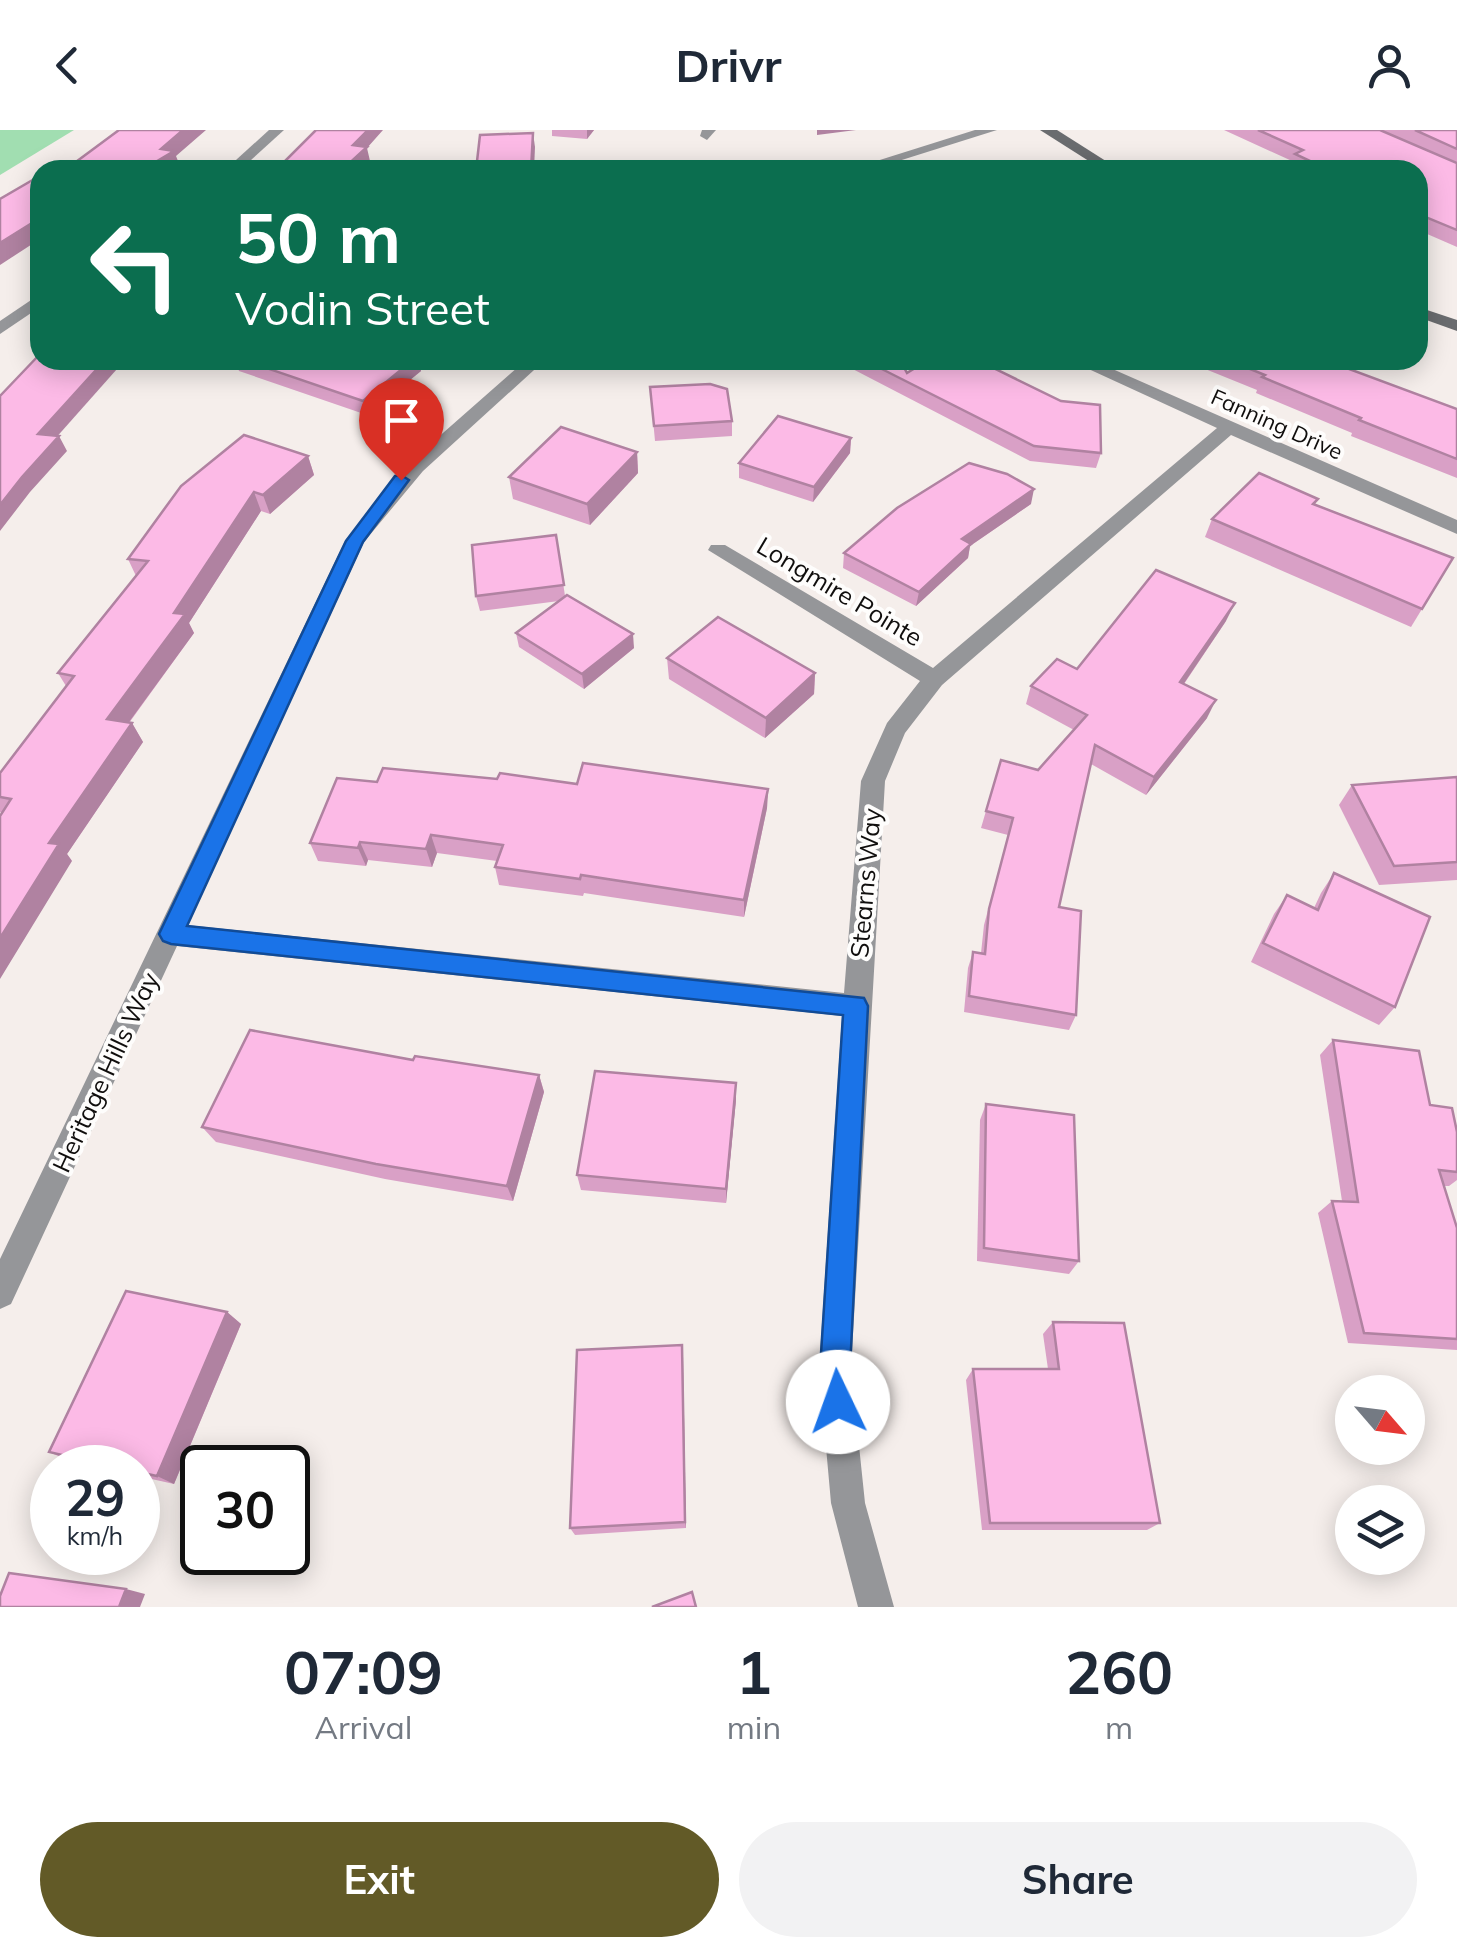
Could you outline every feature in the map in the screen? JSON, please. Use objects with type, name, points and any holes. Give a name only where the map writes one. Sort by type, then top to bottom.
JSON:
[{"type":"main road","points":[[1048,130],[1097,160]]},
{"type":"main road","points":[[1428,316],[1457,326]]},
{"type":"street","points":[[243,160],[276,130]]},
{"type":"street","points":[[889,160],[990,130]]},
{"type":"street","points":[[0,329],[30,306]]},
{"type":"street","name":"Heritage Hills Way","points":[[0,1293],[355,541],[383,500],[419,460],[524,370]]},
{"type":"street","name":"Fanning Drive","points":[[1100,370],[1457,528]]},
{"type":"street","name":"Stearns Way","points":[[876,1607],[848,1504],[835,1369],[873,781],[895,730],[934,679],[1228,427]]},
{"type":"street","name":"Longmire Pointe","points":[[718,550],[934,679]]},
{"type":"street","points":[[171,934],[856,1006]]},
{"type":"green space","points":[[0,130],[74,130],[0,175]]},
{"type":"building","points":[[119,130],[183,130],[161,149],[174,151],[159,160],[78,160]]},
{"type":"building","points":[[316,130],[368,130],[353,145],[367,147],[353,160],[286,160]]},
{"type":"building","points":[[1258,130],[1380,130],[1457,163],[1457,230],[1428,218],[1428,160],[1308,160],[1295,154],[1303,150]]},
{"type":"building","points":[[1415,130],[1457,130],[1457,149]]},
{"type":"building","points":[[533,133],[532,160],[477,160],[480,135]]},
{"type":"building","points":[[30,182],[30,224],[0,243],[0,199]]},
{"type":"building","points":[[30,364],[30,370],[96,370],[38,434],[59,436],[0,505],[0,396]]},
{"type":"building","points":[[272,370],[401,370],[363,401]]},
{"type":"building","points":[[884,370],[907,373],[997,370],[1061,401],[1100,405],[1101,453],[1034,446]]},
{"type":"building","points":[[1253,370],[1352,370],[1457,409],[1457,459],[1262,377],[1265,375]]},
{"type":"building","points":[[710,384],[727,389],[732,421],[654,426],[650,387]]},
{"type":"building","points":[[778,416],[851,438],[814,487],[739,463]]},
{"type":"building","points":[[561,427],[637,452],[587,504],[509,477]]},
{"type":"building","points":[[244,435],[308,456],[263,495],[254,492],[174,613],[185,614],[107,719],[132,723],[49,843],[59,844],[0,938],[0,816],[11,799],[0,797],[0,773],[74,676],[58,673],[148,561],[128,559],[181,486]]},
{"type":"building","points":[[969,463],[1007,474],[1034,489],[962,539],[971,544],[919,592],[844,553],[897,508]]},
{"type":"building","points":[[1259,473],[1318,499],[1313,504],[1453,558],[1422,609],[1212,519]]},
{"type":"building","points":[[556,535],[564,585],[476,596],[472,545]]},
{"type":"building","points":[[1156,570],[1235,603],[1180,682],[1216,700],[1154,777],[1095,745],[1059,907],[1081,911],[1076,1015],[969,996],[973,952],[985,954],[989,909],[1013,818],[986,811],[1001,760],[1038,770],[1087,715],[1031,686],[1057,659],[1077,669]]},
{"type":"building","points":[[567,595],[633,634],[582,674],[516,633]]},
{"type":"building","points":[[718,617],[815,673],[766,718],[667,658]]},
{"type":"building","points":[[583,763],[768,789],[744,900],[581,875],[580,879],[495,867],[503,845],[431,835],[426,849],[360,842],[358,848],[310,843],[337,778],[377,782],[383,768],[497,779],[500,773],[577,784]]},
{"type":"building","points":[[1457,777],[1457,862],[1394,866],[1352,785]]},
{"type":"building","points":[[1334,873],[1430,917],[1395,1007],[1263,943],[1287,895],[1318,910]]},
{"type":"building","points":[[250,1030],[413,1060],[415,1056],[539,1075],[507,1186],[376,1164],[202,1127]]},
{"type":"building","points":[[1333,1040],[1419,1051],[1430,1105],[1452,1108],[1457,1132],[1457,1172],[1439,1170],[1457,1228],[1457,1339],[1364,1333],[1332,1201],[1358,1202]]},
{"type":"building","points":[[595,1071],[736,1083],[726,1189],[577,1175]]},
{"type":"building","points":[[986,1104],[1074,1115],[1079,1261],[984,1248]]},
{"type":"building","points":[[126,1291],[227,1312],[160,1469],[160,1445],[52,1445]]},
{"type":"building","points":[[1053,1322],[1124,1323],[1160,1523],[990,1523],[973,1369],[1059,1369]]},
{"type":"building","points":[[682,1345],[685,1522],[570,1528],[577,1350]]},
{"type":"building","points":[[9,1573],[126,1589],[119,1607],[0,1607]]},
{"type":"building","points":[[692,1592],[696,1607],[652,1607]]},
{"type":"route","points":[[401,480],[355,541],[171,934],[856,1006],[835,1369],[838,1402]]}]
